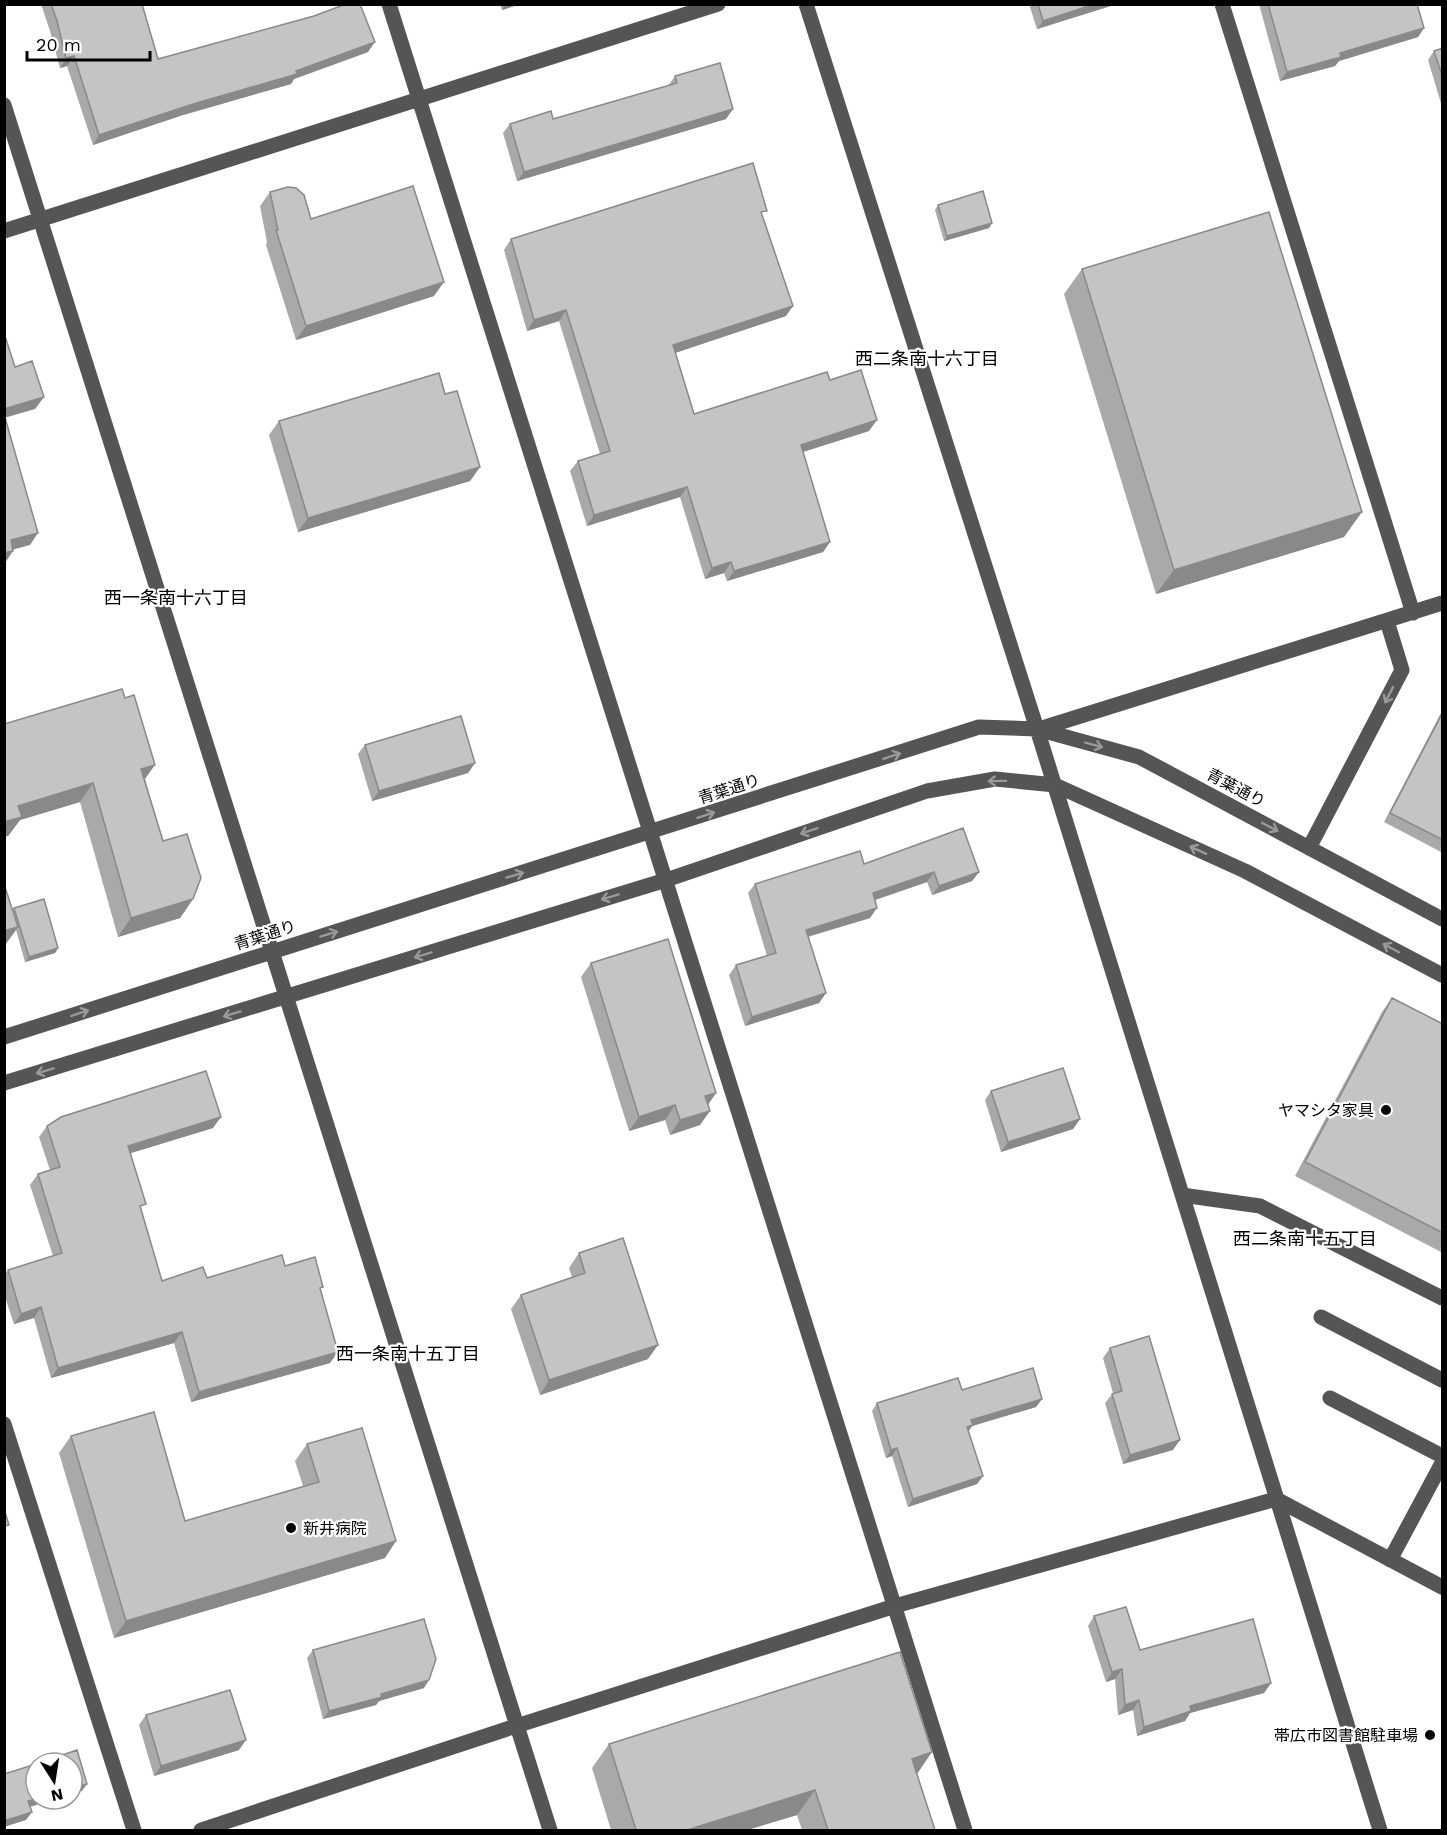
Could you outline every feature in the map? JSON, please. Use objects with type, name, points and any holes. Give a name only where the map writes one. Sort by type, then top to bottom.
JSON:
[{"type":"street","points":[[390,4],[965,1830]]},
{"type":"street","points":[[4,231],[718,4]]},
{"type":"street","points":[[806,4],[1038,729],[1380,1830]]},
{"type":"street","points":[[1222,4],[1413,613]]},
{"type":"street","points":[[4,105],[42,219],[550,1830]]},
{"type":"street","points":[[1038,729],[1443,603]]},
{"type":"street","points":[[1309,848],[1402,670],[1387,621]]},
{"type":"street","name":"青葉通り","points":[[4,1037],[979,727],[1038,729],[1139,757],[1443,919]]},
{"type":"street","points":[[4,1083],[666,880],[927,791],[995,779],[1055,785],[1245,872],[1443,975]]},
{"type":"street","points":[[1182,1195],[1260,1206],[1443,1298]]},
{"type":"street","points":[[1321,1317],[1443,1380]]},
{"type":"street","points":[[1330,1398],[1443,1456]]},
{"type":"street","points":[[4,1424],[134,1830]]},
{"type":"street","points":[[1390,1560],[1443,1463]]},
{"type":"street","points":[[201,1830],[516,1726],[895,1606],[1276,1499],[1443,1587]]},
{"type":"building","points":[[51,4],[142,4],[158,59],[314,16],[346,4],[360,4],[375,42],[296,71],[297,74],[190,105],[99,135],[74,56],[66,58]]},
{"type":"building","points":[[1038,4],[1095,4],[1043,21]]},
{"type":"building","points":[[1268,4],[1417,4],[1424,28],[1340,53],[1341,57],[1287,72]]},
{"type":"building","points":[[1443,48],[1443,78],[1434,51]]},
{"type":"building","points":[[720,63],[733,109],[524,172],[510,124],[551,111],[553,119],[677,83],[675,76]]},
{"type":"building","points":[[753,163],[767,211],[761,212],[793,306],[673,345],[694,414],[827,372],[830,380],[861,370],[877,420],[801,445],[830,542],[734,571],[731,562],[712,568],[687,487],[594,515],[578,461],[610,451],[566,310],[534,320],[511,239]]},
{"type":"building","points":[[413,186],[444,282],[306,326],[276,230],[278,230],[270,192],[288,187],[296,188],[304,195],[311,219]]},
{"type":"building","points":[[983,191],[992,223],[947,236],[938,205]]},
{"type":"building","points":[[1269,212],[1362,512],[1174,570],[1082,269]]},
{"type":"building","points":[[4,333],[15,367],[32,361],[44,397],[4,409]]},
{"type":"building","points":[[439,373],[445,394],[457,391],[480,467],[308,518],[279,421]]},
{"type":"building","points":[[4,414],[38,533],[11,540],[13,551],[4,553]]},
{"type":"building","points":[[122,689],[125,698],[134,695],[155,765],[141,769],[163,841],[187,834],[201,878],[193,899],[131,918],[93,783],[18,806],[22,817],[4,822],[4,724]]},
{"type":"building","points":[[1443,712],[1443,840],[1390,813]]},
{"type":"building","points":[[461,716],[475,763],[379,791],[365,745]]},
{"type":"building","points":[[963,828],[979,872],[939,886],[934,872],[873,893],[877,908],[806,930],[826,993],[752,1017],[736,965],[776,953],[755,884],[860,851],[864,864]]},
{"type":"building","points":[[4,884],[18,927],[4,931]]},
{"type":"building","points":[[44,899],[58,948],[29,957],[14,908]]},
{"type":"building","points":[[668,939],[716,1093],[705,1096],[710,1111],[680,1120],[675,1105],[639,1117],[591,963]]},
{"type":"building","name":"ヤマシタ家具","points":[[1392,998],[1443,1024],[1443,1233],[1305,1162]]},
{"type":"building","points":[[1063,1068],[1080,1119],[1008,1142],[991,1091]]},
{"type":"building","points":[[206,1071],[221,1117],[128,1146],[146,1204],[140,1206],[162,1281],[203,1267],[207,1278],[282,1255],[285,1266],[315,1257],[323,1287],[320,1288],[338,1352],[199,1392],[182,1332],[58,1368],[41,1307],[21,1314],[8,1270],[62,1253],[38,1174],[60,1167],[47,1126],[61,1117]]},
{"type":"building","points":[[623,1238],[658,1345],[549,1380],[521,1295],[585,1273],[579,1253]]},
{"type":"building","points":[[1149,1336],[1180,1440],[1130,1455],[1112,1394],[1122,1391],[1110,1348]]},
{"type":"building","points":[[1033,1368],[1042,1399],[971,1420],[973,1425],[967,1427],[983,1476],[913,1499],[897,1448],[891,1450],[877,1403],[958,1378],[962,1390]]},
{"type":"building","points":[[154,1412],[185,1521],[319,1482],[307,1444],[362,1428],[396,1541],[126,1621],[71,1436]]},
{"type":"building","points":[[4,1509],[9,1525],[4,1526]]},
{"type":"building","points":[[1126,1607],[1140,1650],[1253,1619],[1271,1683],[1190,1706],[1191,1711],[1144,1727],[1139,1700],[1125,1705],[1122,1669],[1112,1672],[1094,1616]]},
{"type":"building","points":[[424,1619],[436,1659],[429,1680],[381,1694],[382,1697],[329,1711],[313,1650]]},
{"type":"building","points":[[900,1652],[932,1752],[912,1759],[935,1830],[828,1830],[815,1790],[687,1830],[636,1830],[609,1744]]},
{"type":"building","points":[[230,1690],[246,1740],[161,1766],[146,1715]]},
{"type":"building","points":[[24,1768],[24,1811],[32,1812],[4,1821],[4,1774]]},
{"type":"place","name":"ヤマシタ家具","points":[[1386,1110]]},
{"type":"place","name":"新井病院","points":[[291,1528]]},
{"type":"place","name":"帯広市図書館駐車場","points":[[1430,1735]]},
{"type":"district","name":"西二条南十六丁目","points":[[927,358]]},
{"type":"district","name":"西一条南十六丁目","points":[[176,597]]},
{"type":"district","name":"西二条南十五丁目","points":[[1305,1238]]},
{"type":"district","name":"西一条南十五丁目","points":[[408,1353]]}]
